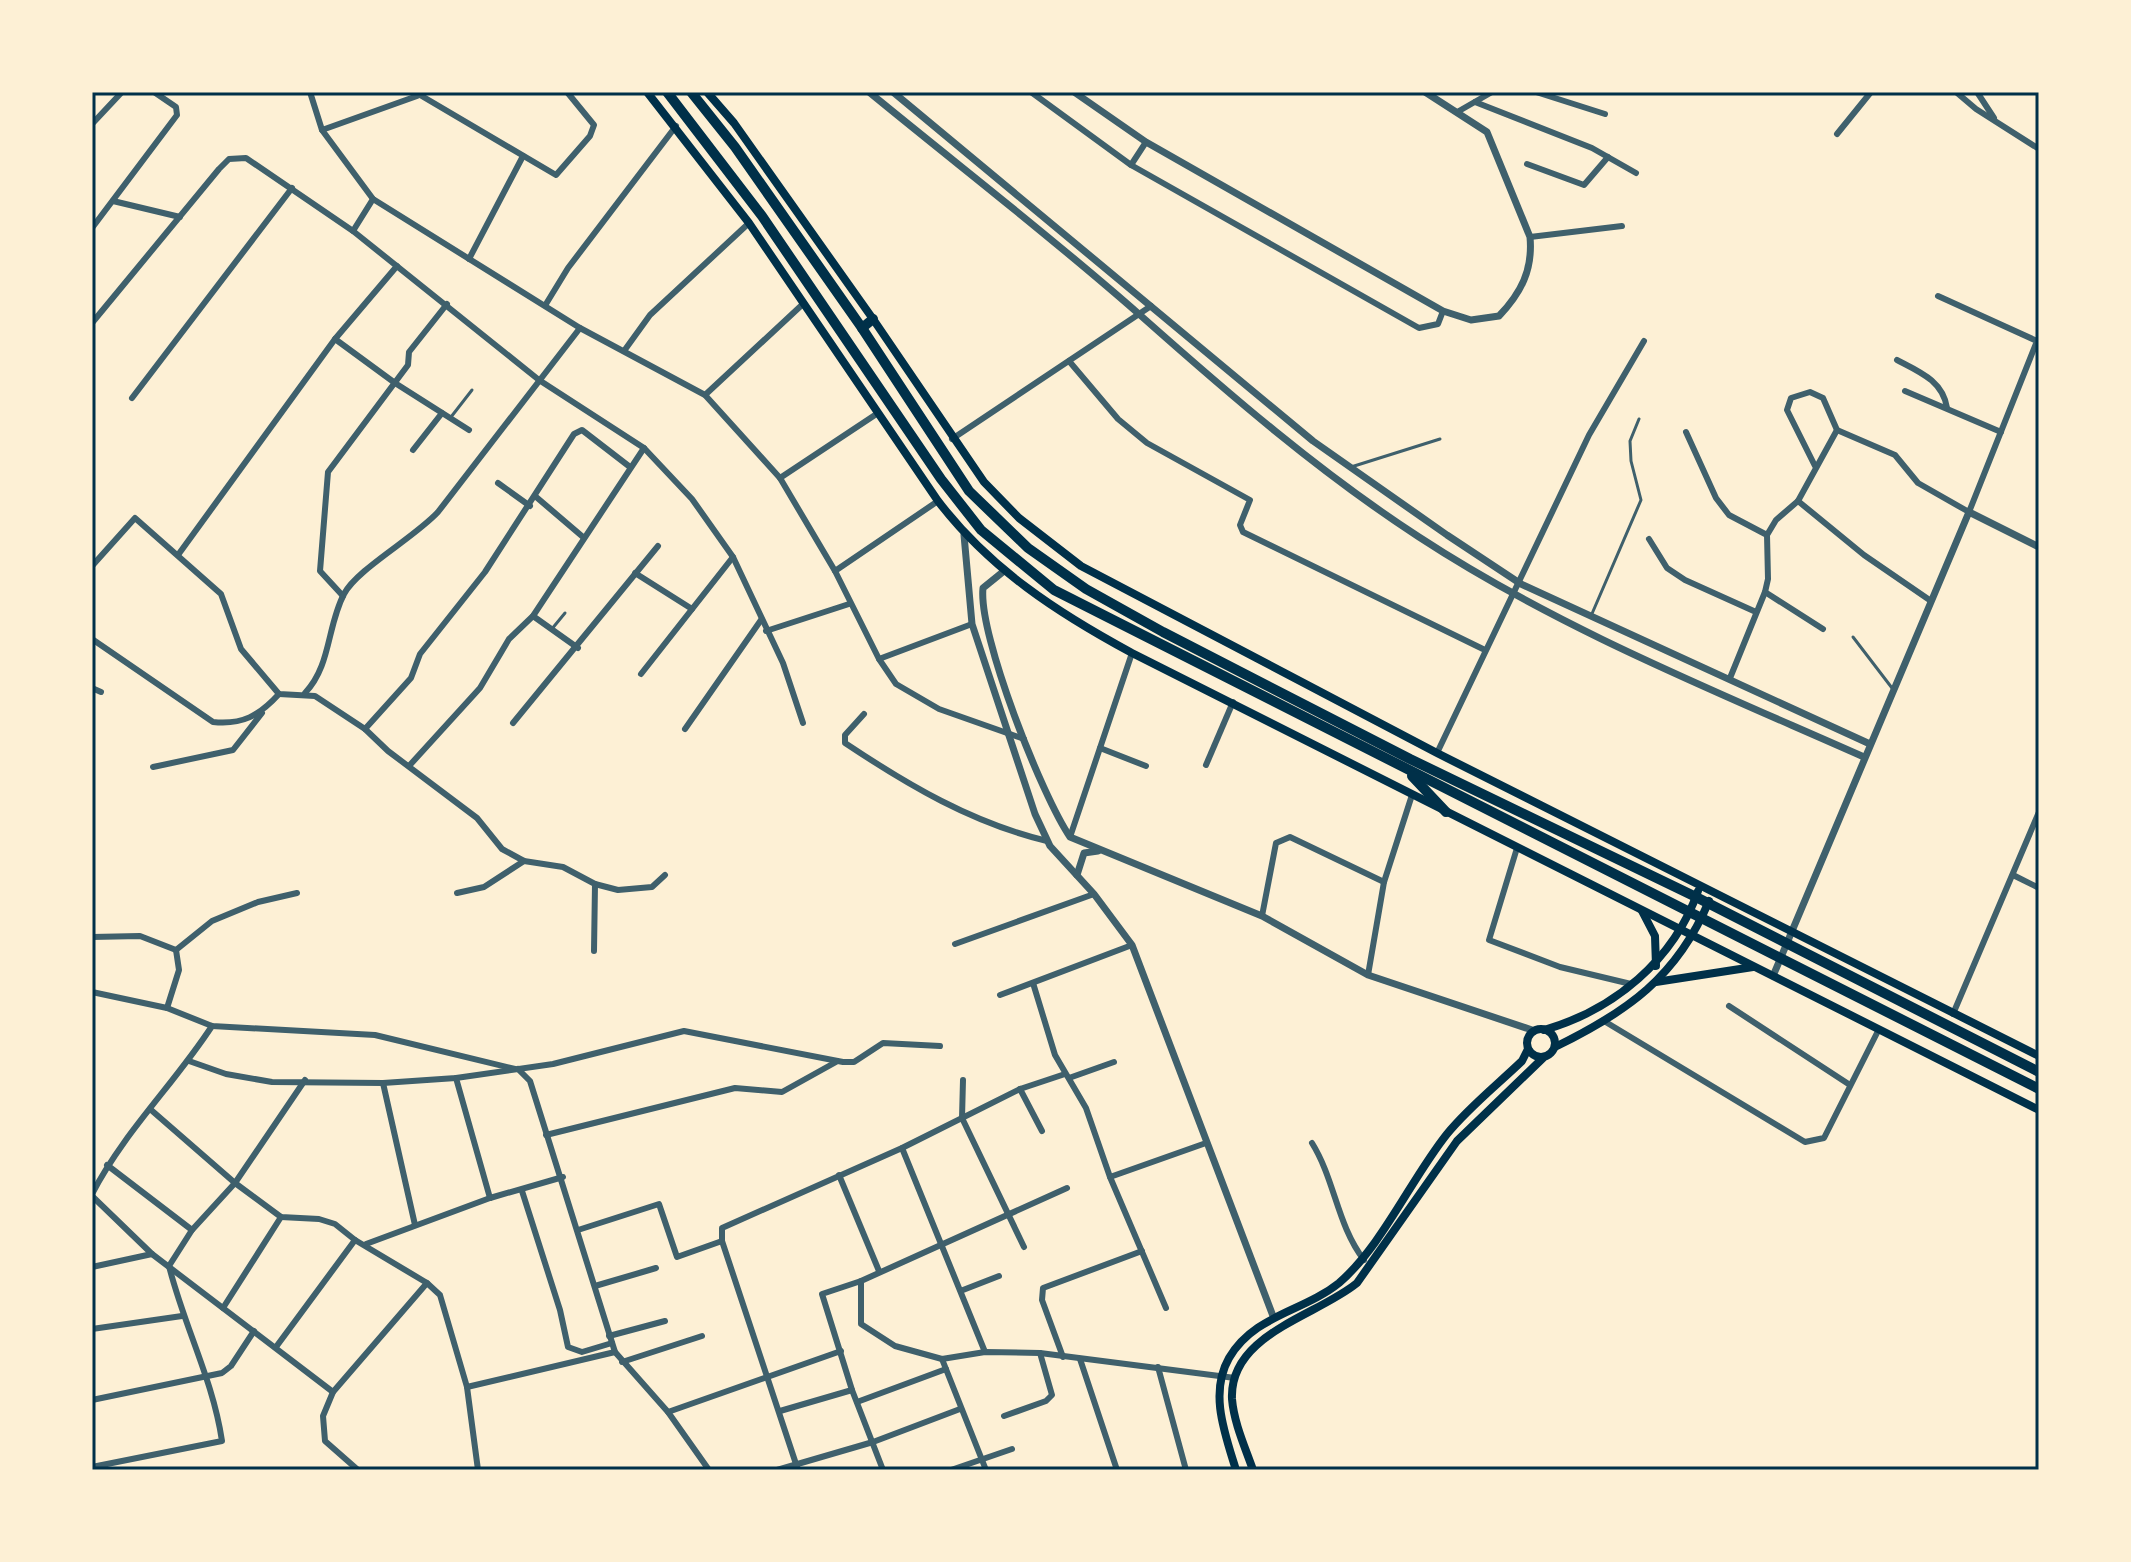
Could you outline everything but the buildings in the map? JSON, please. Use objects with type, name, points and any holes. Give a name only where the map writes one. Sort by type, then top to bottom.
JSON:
[{"type":"highway","points":[[667,92],[762,216],[941,479],[981,530],[1054,590],[1125,629],[2039,1089]]},
{"type":"highway","points":[[691,92],[735,147],[862,328],[969,491],[1028,548],[1086,589],[1410,759],[1698,892],[1788,945],[1887,987],[2039,1072]]},
{"type":"highway","points":[[862,328],[873,319]]},
{"type":"highway","points":[[1409,771],[1446,812]]},
{"type":"main road","points":[[647,92],[749,223],[938,501],[964,535],[1004,571],[1076,622],[1132,653],[2039,1110]]},
{"type":"main road","points":[[707,92],[734,123],[873,319],[952,439],[984,482],[1019,518],[1081,566],[1698,892],[1680,930],[1656,966],[1583,1014],[1539,1030],[1528,1039],[1528,1049],[1522,1061],[1449,1131],[1362,1258],[1327,1291],[1273,1316],[1242,1342],[1221,1376],[1222,1424],[1236,1470]]},
{"type":"main road","points":[[1253,1470],[1235,1419],[1232,1400],[1235,1378],[1247,1355],[1278,1329],[1341,1296],[1370,1266],[1457,1141],[1555,1047],[1604,1021],[1672,968],[1692,937],[1710,898],[1794,933],[1887,987],[1953,1014],[2039,1056]]},
{"type":"main road","points":[[1641,911],[1655,936],[1656,966]]},
{"type":"main road","points":[[1655,982],[1754,967]]},
{"type":"main road","points":[[1539,1030],[1553,1036],[1555,1047]]},
{"type":"main road","points":[[1528,1049],[1534,1056],[1543,1058]]},
{"type":"main road","points":[[1476,1106],[1486,1115]]},
{"type":"main road","points":[[1449,1131],[1457,1141]]},
{"type":"street","points":[[92,124],[122,92]]},
{"type":"street","points":[[93,226],[177,115],[176,107],[154,92]]},
{"type":"street","points":[[310,92],[322,130],[373,199],[580,328],[705,395],[780,478],[835,571],[879,659],[896,684],[915,698],[1024,739]]},
{"type":"street","points":[[322,130],[416,94],[556,175],[590,136],[592,121],[567,92]]},
{"type":"street","points":[[869,92],[1139,314],[1206,376],[1320,467],[1418,537],[1515,596],[1583,630],[1864,757]]},
{"type":"street","points":[[893,92],[1313,441],[1521,584],[1870,744]]},
{"type":"street","points":[[1031,92],[1131,165],[1419,328],[1438,324],[1443,311]]},
{"type":"street","points":[[1074,92],[1146,142],[1443,311],[1471,320],[1499,316],[1524,284],[1532,253],[1530,237],[1496,146],[1487,132],[1459,111],[1425,92]]},
{"type":"street","points":[[1459,111],[1492,92]]},
{"type":"street","points":[[1536,92],[1605,114]]},
{"type":"street","points":[[1837,134],[1871,92]]},
{"type":"street","points":[[1903,92],[1912,92]]},
{"type":"street","points":[[1956,92],[2039,149]]},
{"type":"street","points":[[1977,92],[1996,121]]},
{"type":"street","points":[[1475,102],[1608,157],[1636,173]]},
{"type":"street","points":[[546,304],[568,268],[676,126]]},
{"type":"street","points":[[1131,165],[1146,142]]},
{"type":"street","points":[[469,259],[523,156]]},
{"type":"street","points":[[1527,164],[1584,185],[1608,157]]},
{"type":"street","points":[[92,323],[229,159],[246,158],[353,231],[539,380],[644,448],[722,539],[733,557],[783,663],[803,723]]},
{"type":"street","points":[[132,398],[292,188]]},
{"type":"street","points":[[353,231],[373,199]]},
{"type":"street","points":[[113,201],[180,217]]},
{"type":"street","points":[[624,351],[650,315],[749,223]]},
{"type":"street","points":[[1530,237],[1622,226]]},
{"type":"street","points":[[178,555],[335,339],[397,266]]},
{"type":"street","points":[[1773,976],[1794,933],[2037,341],[1938,296]]},
{"type":"street","points":[[705,395],[804,303]]},
{"type":"street","points":[[343,596],[320,571],[328,472],[408,365],[409,352],[447,304]]},
{"type":"street","points":[[952,439],[1151,306]]},
{"type":"street","points":[[305,693],[320,670],[343,596],[355,578],[417,534],[438,512],[580,328]]},
{"type":"street","points":[[335,339],[395,383],[469,430]]},
{"type":"street","points":[[1437,753],[1485,650],[1521,584],[1589,435],[1644,341]]},
{"type":"street","points":[[1897,360],[1926,375],[1945,393],[1947,408]]},
{"type":"street","points":[[1069,361],[1118,419],[1147,443],[1250,500],[1240,529],[1485,650]]},
{"type":"street","points":[[1905,391],[2001,432]]},
{"type":"street","points":[[1815,466],[1787,404],[1791,398],[1817,393],[1823,398],[1837,430],[1895,455],[1918,483],[2039,547]]},
{"type":"street","points":[[413,450],[442,413]]},
{"type":"street","points":[[780,478],[878,413]]},
{"type":"street","points":[[365,729],[411,678],[420,654],[485,572],[574,434],[582,430],[630,467]]},
{"type":"street","points":[[1730,678],[1765,592],[1768,579],[1767,535],[1776,520],[1798,501],[1837,430]]},
{"type":"street","points":[[1686,432],[1716,498],[1729,515],[1767,535]]},
{"type":"street","points":[[409,766],[480,688],[509,639],[533,616],[644,448]]},
{"type":"street","points":[[498,483],[530,506]]},
{"type":"street","points":[[535,496],[583,537]]},
{"type":"street","points":[[835,571],[938,501]]},
{"type":"street","points":[[1798,501],[1864,555],[1931,601]]},
{"type":"street","points":[[92,566],[135,518],[221,594],[241,649],[279,694]]},
{"type":"street","points":[[964,535],[972,624],[1028,798],[1047,841],[1094,894],[1132,945],[1273,1316]]},
{"type":"street","points":[[1649,539],[1667,568],[1685,580],[1756,612]]},
{"type":"street","points":[[513,723],[578,648],[658,546]]},
{"type":"street","points":[[641,674],[733,557]]},
{"type":"street","points":[[1004,571],[983,588],[986,629],[1024,739],[1058,819],[1070,837],[1262,916],[1368,975],[1539,1030]]},
{"type":"street","points":[[635,573],[692,609]]},
{"type":"street","points":[[1765,592],[1823,629]]},
{"type":"street","points":[[766,631],[849,604]]},
{"type":"street","points":[[533,616],[578,648]]},
{"type":"street","points":[[685,729],[761,620]]},
{"type":"street","points":[[879,659],[972,624]]},
{"type":"street","points":[[92,639],[213,722],[234,724],[262,713]]},
{"type":"street","points":[[1070,837],[1132,653]]},
{"type":"street","points":[[92,688],[101,692]]},
{"type":"street","points":[[153,767],[233,750],[279,694],[305,693],[365,729],[388,751],[477,818],[502,849],[524,861],[563,867],[595,884],[618,890],[652,887],[665,875]]},
{"type":"street","points":[[1206,765],[1233,702]]},
{"type":"street","points":[[864,714],[845,735],[845,743],[929,797],[1024,835],[1047,841]]},
{"type":"street","points":[[1100,748],[1146,766]]},
{"type":"street","points":[[1368,975],[1384,882],[1412,795]]},
{"type":"street","points":[[1953,1014],[2039,812]]},
{"type":"street","points":[[1262,916],[1276,843],[1282,838],[1290,837],[1384,882]]},
{"type":"street","points":[[1517,848],[1489,940],[1560,967],[1631,984]]},
{"type":"street","points":[[1077,875],[1084,853],[1104,851]]},
{"type":"street","points":[[457,893],[484,887],[524,861]]},
{"type":"street","points":[[2013,875],[2039,888]]},
{"type":"street","points":[[594,951],[595,884]]},
{"type":"street","points":[[176,950],[212,921],[258,902],[297,893]]},
{"type":"street","points":[[955,944],[1094,894]]},
{"type":"street","points":[[92,937],[140,936],[176,950]]},
{"type":"street","points":[[1000,995],[1132,945]]},
{"type":"street","points":[[167,1008],[179,970],[176,950]]},
{"type":"street","points":[[1033,983],[1067,1076],[1093,1124],[1110,1177],[1166,1308]]},
{"type":"street","points":[[92,992],[167,1008],[212,1026],[375,1035],[518,1069],[530,1081],[546,1135],[563,1177],[615,1352],[668,1412],[709,1470]]},
{"type":"street","points":[[1729,1006],[1850,1085]]},
{"type":"street","points":[[1604,1021],[1805,1142],[1824,1138],[1879,1029]]},
{"type":"street","points":[[212,1026],[189,1061],[107,1165],[92,1195],[152,1254],[333,1392]]},
{"type":"street","points":[[189,1061],[226,1074],[256,1079],[383,1083],[456,1078],[553,1064],[684,1031],[854,1062],[883,1043],[940,1046]]},
{"type":"street","points":[[546,1135],[735,1088],[782,1092],[838,1061]]},
{"type":"street","points":[[797,1467],[722,1241],[721,1233],[726,1223],[902,1148],[1020,1089],[1114,1062]]},
{"type":"street","points":[[456,1078],[490,1198]]},
{"type":"street","points":[[92,1467],[222,1441],[208,1377],[182,1316],[169,1266],[192,1230],[235,1183],[305,1080]]},
{"type":"street","points":[[963,1080],[962,1118],[1024,1247]]},
{"type":"street","points":[[383,1083],[415,1225]]},
{"type":"street","points":[[1020,1089],[1042,1131]]},
{"type":"street","points":[[150,1109],[235,1183],[281,1217],[319,1219],[335,1224],[355,1240],[427,1283],[440,1295],[467,1387],[478,1470]]},
{"type":"street","points":[[1110,1177],[1206,1143]]},
{"type":"street","points":[[1312,1143],[1325,1170],[1335,1204],[1362,1258],[1370,1266]]},
{"type":"street","points":[[902,1148],[963,1290],[985,1352]]},
{"type":"street","points":[[107,1165],[192,1230]]},
{"type":"street","points":[[839,1175],[879,1271]]},
{"type":"street","points":[[366,1244],[490,1198],[563,1177]]},
{"type":"street","points":[[883,1470],[822,1299],[827,1292],[861,1281],[1067,1188]]},
{"type":"street","points":[[522,1191],[560,1310],[568,1347],[572,1351],[582,1352],[665,1321]]},
{"type":"street","points":[[578,1230],[659,1204],[677,1257],[722,1241]]},
{"type":"street","points":[[223,1308],[281,1217]]},
{"type":"street","points":[[276,1347],[355,1240]]},
{"type":"street","points":[[1063,1357],[1040,1295],[1043,1288],[1142,1251]]},
{"type":"street","points":[[92,1267],[152,1254]]},
{"type":"street","points":[[595,1286],[656,1268]]},
{"type":"street","points":[[963,1290],[999,1276]]},
{"type":"street","points":[[861,1281],[861,1324],[895,1346],[942,1359],[985,1352],[1040,1353],[1235,1378]]},
{"type":"street","points":[[358,1470],[325,1441],[323,1416],[333,1392],[427,1283]]},
{"type":"street","points":[[92,1329],[182,1316]]},
{"type":"street","points":[[92,1400],[208,1377],[231,1366],[254,1331]]},
{"type":"street","points":[[622,1362],[702,1336]]},
{"type":"street","points":[[668,1412],[841,1351]]},
{"type":"street","points":[[467,1387],[615,1352]]},
{"type":"street","points":[[1004,1416],[1046,1401],[1052,1395],[1040,1353]]},
{"type":"street","points":[[942,1359],[986,1470]]},
{"type":"street","points":[[1080,1359],[1117,1470]]},
{"type":"street","points":[[1158,1367],[1186,1470]]},
{"type":"street","points":[[857,1402],[946,1369]]},
{"type":"street","points":[[780,1411],[852,1390]]},
{"type":"street","points":[[777,1470],[797,1467],[873,1442],[960,1409]]},
{"type":"street","points":[[951,1470],[1012,1449]]},
{"type":"lane","points":[[451,417],[472,390]]},
{"type":"lane","points":[[1591,616],[1641,500],[1631,461],[1630,441],[1639,419]]},
{"type":"lane","points":[[1351,467],[1440,439]]},
{"type":"lane","points":[[551,630],[565,613]]},
{"type":"lane","points":[[1853,637],[1892,688]]}]
